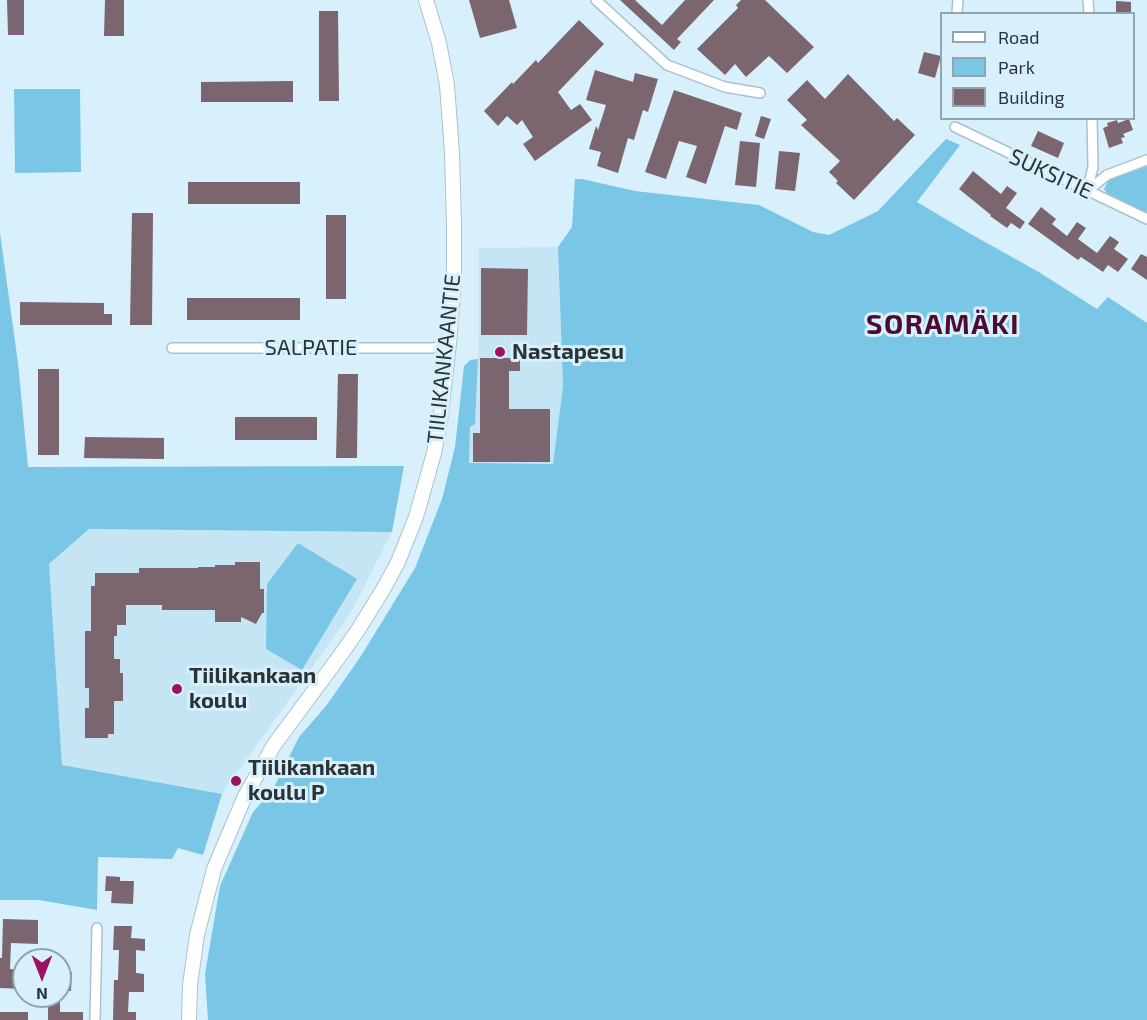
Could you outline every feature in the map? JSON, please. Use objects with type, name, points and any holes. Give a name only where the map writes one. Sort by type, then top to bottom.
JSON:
[{"type":"street","name":"TIILIKANKAANTIE","points":[[189,1020],[190,985],[197,935],[214,869],[245,796],[274,745],[358,630],[398,562],[427,483],[440,422],[449,344],[454,224],[448,96],[436,29],[426,0]]},
{"type":"street","points":[[596,0],[667,65],[725,87],[760,93]]},
{"type":"street","points":[[1087,191],[1093,167],[1092,120]]},
{"type":"street","name":"SUKSITIE","points":[[955,127],[1147,219]]},
{"type":"street","points":[[1087,191],[1107,175],[1147,160]]},
{"type":"street","name":"SALPATIE","points":[[172,348],[433,348],[449,344]]},
{"type":"street","points":[[95,1020],[97,928]]},
{"type":"shaded area","points":[[558,247],[563,386],[553,464],[468,463],[470,427],[475,423],[479,335],[479,248]]},
{"type":"shaded area","name":"Tiilikankaan koulu","points":[[89,529],[392,532],[350,614],[222,794],[62,765],[49,564]]},
{"type":"green space","points":[[14,89],[80,89],[81,172],[15,173]]},
{"type":"green space","points":[[946,139],[960,145],[917,202],[1037,271],[1097,309],[1108,297],[1147,323],[1147,1020],[208,1020],[205,974],[220,886],[253,812],[273,789],[299,737],[326,706],[361,656],[415,568],[442,499],[455,447],[464,366],[470,360],[478,359],[475,424],[470,427],[469,463],[553,464],[563,386],[558,247],[572,227],[575,179],[635,191],[759,205],[813,232],[829,235],[878,211]]},
{"type":"green space","points":[[1147,165],[1147,214],[1116,200],[1104,189],[1109,180]]},
{"type":"green space","points":[[0,233],[18,363],[28,467],[404,466],[392,532],[89,529],[49,564],[62,765],[222,794],[203,855],[178,848],[172,859],[98,857],[97,910],[39,900],[0,900]]},
{"type":"green space","points":[[298,543],[357,579],[302,670],[266,649],[267,584]]},
{"type":"building","points":[[7,0],[24,0],[24,35],[8,35]]},
{"type":"building","points":[[105,0],[124,0],[124,36],[104,36]]},
{"type":"building","points":[[469,0],[509,0],[517,28],[480,38]]},
{"type":"building","points":[[620,0],[635,0],[662,25],[685,0],[714,0],[677,39],[681,42],[674,50]]},
{"type":"building","points":[[741,0],[765,0],[814,47],[787,73],[769,56],[746,77],[735,64],[725,75],[697,49],[738,8],[736,5]]},
{"type":"building","points":[[1116,1],[1131,2],[1131,12],[1116,12]]},
{"type":"building","points":[[319,11],[338,11],[339,101],[319,101]]},
{"type":"building","points":[[579,20],[604,44],[558,92],[571,110],[580,104],[592,120],[535,161],[523,144],[533,137],[522,120],[517,125],[507,116],[498,126],[484,111],[536,60],[538,63]]},
{"type":"building","points":[[924,52],[940,56],[935,78],[918,73]]},
{"type":"building","points":[[595,70],[633,82],[635,73],[658,79],[648,112],[643,110],[634,140],[628,138],[618,173],[597,166],[601,152],[589,149],[606,105],[586,100]]},
{"type":"building","points":[[848,74],[894,121],[897,118],[915,135],[854,200],[836,183],[838,181],[829,172],[840,161],[801,125],[807,120],[787,100],[807,80],[825,99]]},
{"type":"building","points":[[293,81],[293,102],[201,102],[201,82]]},
{"type":"building","points":[[674,90],[742,113],[737,130],[725,126],[706,184],[686,177],[697,146],[679,141],[666,179],[645,172]]},
{"type":"building","points":[[761,116],[771,119],[764,139],[755,136]]},
{"type":"building","points":[[1117,120],[1118,123],[1129,120],[1133,130],[1123,134],[1125,137],[1121,138],[1123,143],[1109,148],[1103,128],[1108,126],[1107,123]]},
{"type":"building","points":[[1038,131],[1064,143],[1058,158],[1031,146]]},
{"type":"building","points":[[740,141],[760,143],[756,187],[735,185]]},
{"type":"building","points":[[779,151],[800,153],[795,191],[775,189]]},
{"type":"building","points":[[973,171],[1001,194],[1007,186],[1017,193],[1006,208],[1025,222],[1020,229],[1011,223],[1007,228],[959,189]]},
{"type":"building","points":[[188,182],[300,182],[300,204],[188,204]]},
{"type":"building","points":[[1041,207],[1056,219],[1052,224],[1067,236],[1077,222],[1086,228],[1078,239],[1097,253],[1110,236],[1119,242],[1114,249],[1128,259],[1118,272],[1108,265],[1103,272],[1081,257],[1078,260],[1028,224]]},
{"type":"building","points":[[132,213],[153,213],[152,325],[130,325]]},
{"type":"building","points":[[326,215],[346,215],[346,299],[326,299]]},
{"type":"building","points":[[1141,254],[1147,257],[1147,280],[1131,269]]},
{"type":"building","points":[[481,268],[528,269],[527,335],[481,335]]},
{"type":"building","points":[[187,298],[300,298],[300,320],[187,320]]},
{"type":"building","points":[[20,302],[104,303],[104,314],[112,314],[112,325],[20,325]]},
{"type":"building","points":[[480,358],[520,358],[520,371],[509,371],[509,409],[550,409],[550,462],[473,462],[473,433],[480,433]]},
{"type":"building","points":[[38,369],[59,369],[59,455],[38,455]]},
{"type":"building","points":[[338,374],[358,374],[357,458],[336,458]]},
{"type":"building","points":[[235,417],[317,417],[317,440],[235,440]]},
{"type":"building","points":[[85,437],[164,438],[164,459],[84,458]]},
{"type":"building","points":[[235,562],[260,562],[260,589],[264,589],[264,613],[256,624],[241,617],[241,622],[215,622],[215,610],[162,610],[162,605],[126,605],[126,625],[117,625],[117,636],[114,636],[114,659],[120,659],[120,673],[123,673],[123,701],[114,701],[114,734],[108,734],[108,738],[85,738],[85,708],[89,708],[89,688],[85,688],[85,631],[91,631],[91,586],[95,586],[95,573],[139,573],[139,568],[215,567],[215,565],[235,565]]},
{"type":"building","points":[[106,876],[120,877],[120,881],[134,881],[133,904],[111,903],[112,891],[105,891]]},
{"type":"building","points":[[3,919],[38,920],[38,944],[11,943],[12,988],[0,988],[0,958],[2,958]]},
{"type":"building","points":[[114,926],[132,926],[131,938],[145,939],[145,951],[136,950],[136,973],[144,974],[144,992],[129,992],[128,1012],[136,1012],[136,1020],[113,1020],[114,980],[118,980],[119,950],[113,950]]},
{"type":"building","points":[[48,1008],[60,1008],[60,1012],[83,1012],[83,1020],[48,1020]]},
{"type":"building","points":[[0,1012],[28,1012],[28,1020],[0,1020]]},
{"type":"place","name":"Nastapesu","points":[[500,352]]},
{"type":"place","name":"Tiilikankaan koulu","points":[[177,689]]},
{"type":"place","name":"Tiilikankaan koulu P","points":[[236,781]]},
{"type":"district","name":"SORAMÄKI","points":[[943,325]]}]
